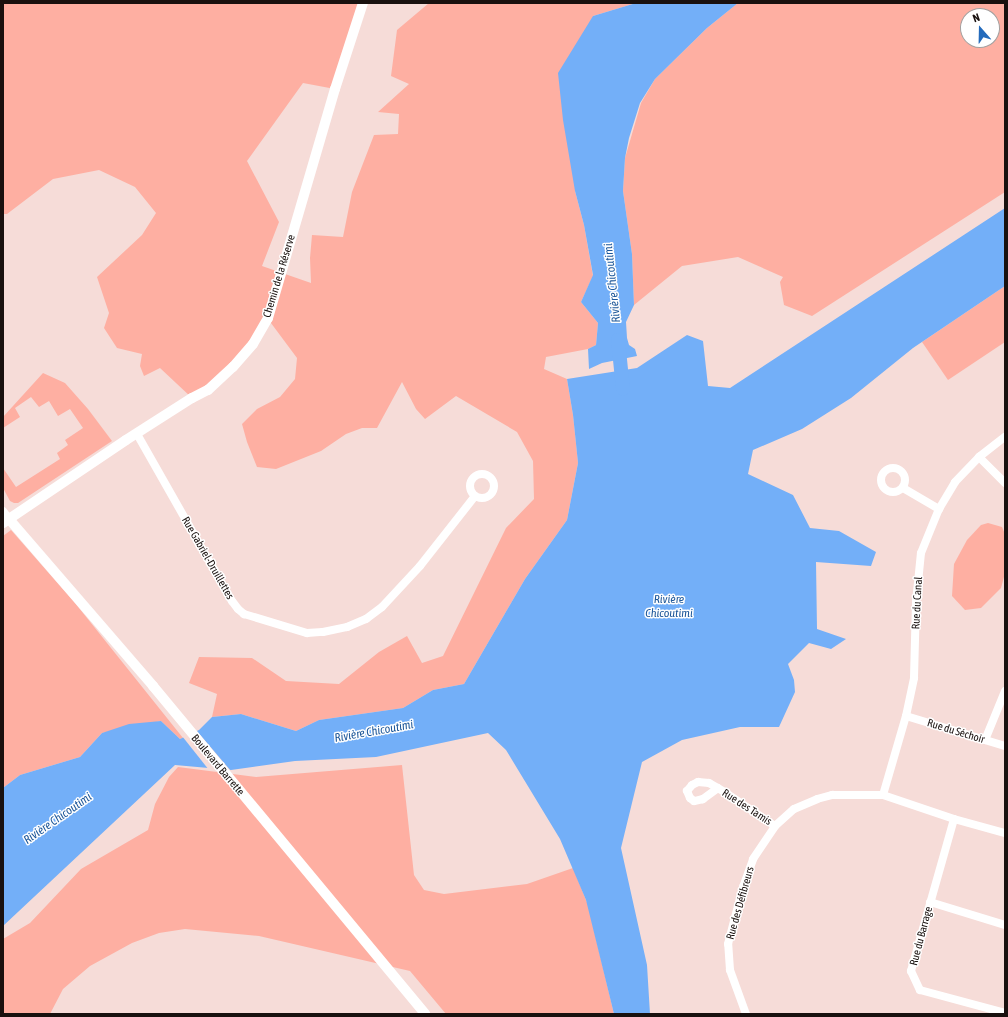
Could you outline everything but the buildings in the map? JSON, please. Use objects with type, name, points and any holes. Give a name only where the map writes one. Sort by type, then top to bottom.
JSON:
[{"type":"street","name":"Chemin de la Réserve","points":[[5,518],[192,398],[208,390],[233,367],[253,344],[268,318],[335,89],[363,3]]},
{"type":"street","name":"Rue Gabriel-Druillettes","points":[[137,434],[238,609],[244,614],[307,633],[323,632],[347,627],[366,619],[382,607],[420,566],[475,496]]},
{"type":"street","name":"Rue du Canal","points":[[883,795],[906,716],[914,678],[916,602],[921,553],[938,509],[956,482],[979,457],[1005,437]]},
{"type":"street","points":[[979,457],[1005,483]]},
{"type":"street","points":[[903,488],[938,509]]},
{"type":"street","name":"Boulevard Barrette","points":[[5,518],[153,686],[425,1014]]},
{"type":"street","points":[[985,740],[1005,691]]},
{"type":"street","name":"Rue du Séchoir","points":[[906,716],[1005,746]]},
{"type":"street","name":"Rue des Tamis","points":[[718,788],[775,826]]},
{"type":"street","name":"Rue des Défibreurs","points":[[746,1014],[730,970],[728,944],[743,887],[753,859],[775,826],[794,809],[817,799],[832,795],[883,795],[954,819],[1005,833]]},
{"type":"street","name":"Rue du Barrage","points":[[954,819],[911,971],[920,990],[1005,1014]]},
{"type":"street","points":[[930,902],[1005,925]]},
{"type":"shaded area","points":[[3,3],[362,3],[335,89],[303,83],[247,161],[279,222],[262,266],[311,283],[310,258],[312,235],[343,237],[352,192],[374,135],[398,134],[399,114],[378,112],[409,84],[391,76],[397,30],[429,3],[636,3],[593,16],[575,191],[584,225],[593,276],[581,302],[598,323],[596,345],[588,349],[546,357],[544,369],[567,379],[573,415],[578,463],[567,520],[525,579],[464,684],[433,690],[403,708],[319,720],[296,731],[241,714],[212,717],[217,694],[189,683],[199,657],[252,658],[286,681],[339,684],[379,652],[407,636],[422,663],[443,656],[506,528],[534,499],[533,461],[517,432],[456,396],[425,419],[416,409],[402,382],[377,428],[362,428],[346,434],[321,451],[276,469],[257,467],[247,442],[242,424],[257,409],[280,397],[295,379],[297,358],[268,319],[253,344],[192,398],[160,368],[144,376],[140,366],[142,354],[117,348],[104,328],[109,313],[97,277],[142,235],[156,213],[135,187],[99,170],[53,179],[7,214],[3,214]]},
{"type":"shaded area","points":[[738,3],[1005,3],[1005,192],[812,316],[784,305],[780,282],[783,277],[738,257],[682,266],[634,305],[632,254],[623,191],[625,158],[641,103],[655,79],[707,28]]},
{"type":"shaded area","points":[[1005,286],[1005,342],[948,380],[922,342]]},
{"type":"shaded area","points":[[43,373],[65,383],[88,409],[112,441],[18,503],[14,503],[10,501],[3,488],[3,468],[16,487],[60,459],[57,453],[68,445],[65,440],[83,428],[70,409],[58,416],[49,401],[39,407],[31,397],[15,408],[20,417],[3,428],[3,417]]},
{"type":"shaded area","points":[[988,523],[1002,527],[1005,534],[1005,573],[1001,588],[981,608],[965,610],[952,596],[954,564],[967,540],[981,525]]},
{"type":"shaded area","points":[[11,530],[75,603],[183,738],[180,739],[161,721],[102,733],[80,757],[20,775],[3,788],[3,536]]},
{"type":"shaded area","points":[[402,765],[414,875],[424,890],[444,894],[527,884],[573,868],[588,905],[614,1014],[446,1014],[410,971],[259,936],[185,929],[159,933],[132,943],[90,966],[63,989],[50,1014],[3,1014],[3,939],[30,923],[81,869],[148,830],[155,804],[169,777],[178,767],[256,777]]},
{"type":"water","name":"Rivière Chicoutimi","points":[[636,3],[738,3],[707,28],[655,79],[640,103],[629,138],[625,158],[623,191],[632,254],[634,305],[626,322],[627,338],[629,345],[635,349],[637,356],[602,363],[589,369],[588,349],[596,345],[598,323],[581,302],[593,275],[584,225],[575,191],[563,120],[558,73],[593,16]]},
{"type":"water","name":"Rivière Chicoutimi","points":[[1005,208],[1005,286],[913,348],[851,398],[802,429],[753,450],[748,474],[793,495],[810,528],[839,531],[876,552],[871,566],[816,562],[817,629],[846,639],[831,649],[809,643],[788,664],[794,680],[795,692],[779,727],[740,727],[682,740],[642,762],[621,848],[647,965],[650,1014],[614,1014],[586,900],[560,839],[506,750],[488,733],[376,757],[295,761],[231,770],[175,765],[3,926],[3,788],[20,775],[80,757],[102,733],[129,724],[161,721],[180,739],[199,730],[212,717],[241,714],[296,731],[319,720],[403,708],[433,690],[464,684],[525,579],[567,520],[578,463],[573,415],[567,379],[637,368],[687,335],[703,341],[708,386],[730,388]]},
{"type":"pier","points":[[196,730],[231,771],[209,770],[182,736]]},
{"type":"waterway","name":"Rivière Chicoutimi","points":[[618,340],[623,389]]}]
